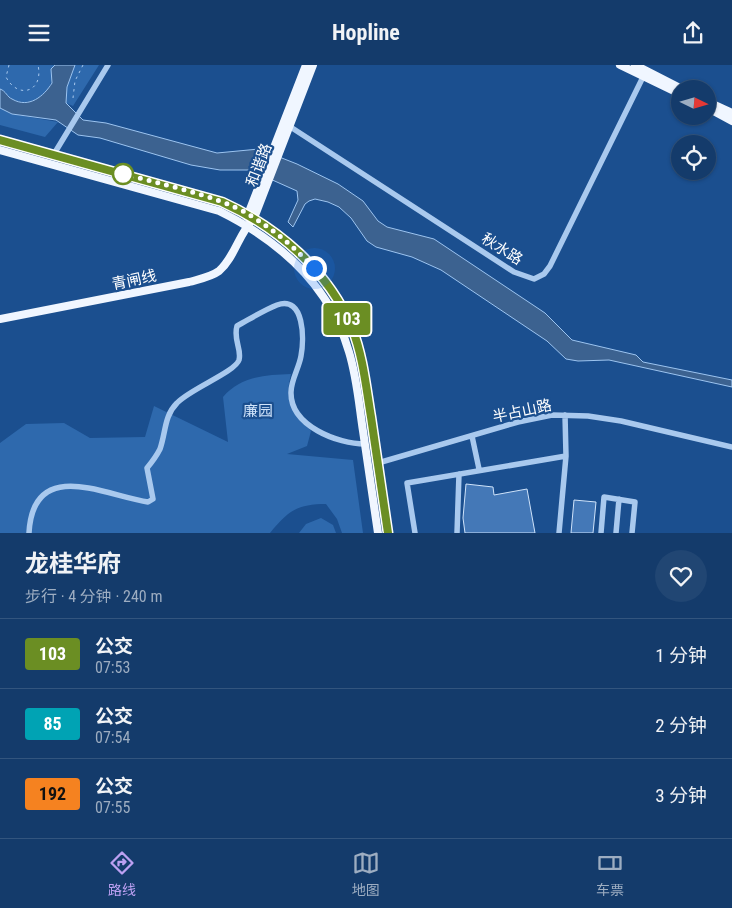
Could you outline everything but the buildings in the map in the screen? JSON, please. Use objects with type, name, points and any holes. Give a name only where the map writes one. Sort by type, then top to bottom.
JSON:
[{"type":"main road","name":"和谐路","points":[[247,225],[275,154],[306,65]]},
{"type":"main road","name":"和谐路","points":[[275,154],[289,126],[313,65]]},
{"type":"main road","points":[[620,65],[647,69],[671,87]]},
{"type":"main road","points":[[635,65],[647,69],[671,83]]},
{"type":"main road","points":[[716,106],[732,113]]},
{"type":"main road","points":[[716,112],[732,121]]},
{"type":"main road","points":[[0,140],[222,202],[251,216],[296,250],[310,264],[331,291],[347,318],[358,349],[364,374],[388,533]]},
{"type":"main road","points":[[0,150],[219,211],[247,225],[295,262],[316,286],[328,304],[350,352],[357,382],[378,533]]},
{"type":"main road","name":"青闸线","points":[[0,319],[104,300],[211,276],[225,265],[247,225]]},
{"type":"street","points":[[54,154],[108,65]]},
{"type":"street","name":"秋水路","points":[[289,126],[514,272],[534,279],[544,274],[550,266],[647,69]]},
{"type":"street","points":[[29,533],[30,518],[38,500],[52,490],[71,484],[130,499],[148,502],[153,499],[147,468],[159,450],[166,419],[172,409],[178,402],[207,381],[232,369],[239,361],[240,353],[234,335],[237,326],[278,304],[289,304],[297,309],[301,317],[302,354],[291,393],[298,415],[311,426],[340,441],[365,444]]},
{"type":"street","points":[[559,533],[566,456],[565,415]]},
{"type":"street","name":"半占山路","points":[[378,463],[532,418],[565,415],[588,416],[630,423],[732,447]]},
{"type":"street","points":[[472,436],[479,469]]},
{"type":"street","points":[[415,533],[407,483],[479,469],[566,456]]},
{"type":"street","points":[[457,533],[459,474]]},
{"type":"street","points":[[601,533],[604,497],[635,502],[632,533]]},
{"type":"street","points":[[616,533],[619,499]]},
{"type":"path","points":[[9,65],[6,77],[9,83],[13,87],[23,90],[31,89],[36,85],[40,78],[38,65]]},
{"type":"path","points":[[73,98],[75,81],[83,65]]},
{"type":"green space","points":[[0,65],[55,65],[51,69],[51,81],[46,92],[36,99],[24,102],[10,98],[0,89]]},
{"type":"green space","points":[[75,65],[99,65],[73,106],[66,103],[67,87]]},
{"type":"green space","points":[[0,108],[12,114],[58,122],[45,137],[0,125]]},
{"type":"green space","name":"廉园","points":[[291,374],[288,392],[291,405],[298,417],[311,431],[307,446],[287,454],[353,460],[363,533],[342,533],[337,519],[326,504],[316,504],[294,510],[282,519],[270,533],[0,533],[0,443],[26,424],[64,423],[90,438],[145,437],[154,406],[228,442],[223,397],[238,385],[254,378]]},
{"type":"green space","points":[[321,518],[333,525],[336,533],[299,533],[306,524]]},
{"type":"shaded area","points":[[55,65],[75,65],[67,87],[66,103],[83,120],[106,123],[217,153],[259,149],[297,164],[338,184],[363,201],[378,221],[387,227],[434,239],[545,313],[572,340],[636,355],[643,362],[732,380],[732,387],[609,360],[578,361],[566,359],[547,341],[441,270],[412,257],[376,247],[367,241],[351,218],[339,207],[328,202],[315,199],[309,201],[305,204],[293,227],[288,222],[298,200],[297,191],[250,170],[220,170],[191,165],[100,138],[78,135],[56,120],[12,114],[0,108],[0,89],[18,102],[24,103],[35,100],[52,83],[51,69]]},
{"type":"bus line","name":"103","points":[[0,140],[222,202],[248,214],[270,229],[296,250],[314,268],[340,305],[352,329],[358,349],[370,409],[388,533]]},
{"type":"route","points":[[123,174],[222,202],[248,214],[296,250],[314,268]]}]
